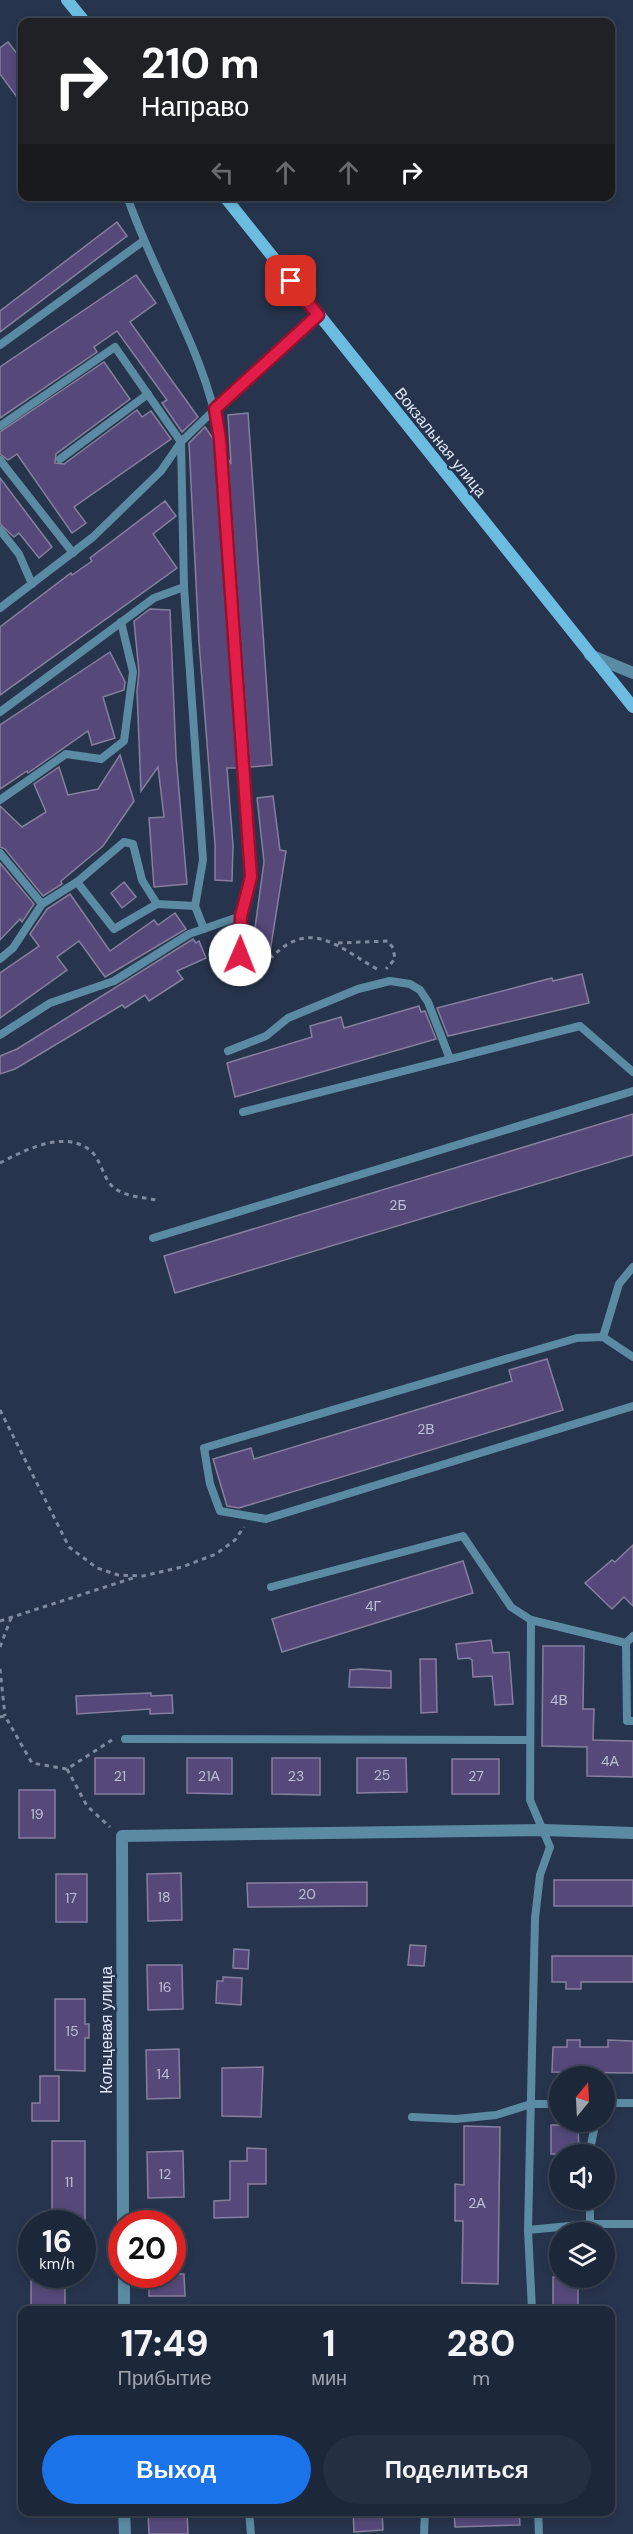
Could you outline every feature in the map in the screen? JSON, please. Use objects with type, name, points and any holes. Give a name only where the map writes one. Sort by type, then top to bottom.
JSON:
[{"type":"main road","points":[[67,0],[82,18]]},
{"type":"main road","name":"Вокзальная улица","points":[[228,201],[589,655],[633,707]]},
{"type":"street","points":[[589,655],[633,672]]},
{"type":"street","points":[[122,1836],[544,1830],[633,1833]]},
{"type":"street","name":"Кольцевая улица","points":[[122,1836],[123,2210]]},
{"type":"street","points":[[123,2288],[124,2306]]},
{"type":"street","points":[[124,2516],[125,2534]]},
{"type":"lane","points":[[129,201],[142,242],[195,350],[215,409],[220,439],[251,877],[241,916],[240,955]]},
{"type":"lane","points":[[0,345],[142,242]]},
{"type":"lane","points":[[0,608],[93,537],[161,471],[181,442],[318,315]]},
{"type":"lane","points":[[0,426],[115,347],[181,442],[184,587],[204,860],[195,906],[204,929]]},
{"type":"lane","points":[[60,459],[148,394]]},
{"type":"lane","points":[[0,460],[73,553]]},
{"type":"lane","points":[[0,530],[19,554],[32,584]]},
{"type":"lane","points":[[0,712],[154,598],[184,587]]},
{"type":"lane","points":[[0,800],[66,753],[101,759],[124,741],[133,672],[121,622]]},
{"type":"lane","points":[[0,959],[13,948],[42,904],[77,882],[124,842],[134,844],[142,880],[157,904]]},
{"type":"lane","points":[[0,853],[42,904]]},
{"type":"lane","points":[[77,882],[114,929],[157,904],[195,906]]},
{"type":"lane","points":[[0,1035],[50,1003],[114,981],[189,934],[241,916]]},
{"type":"lane","points":[[228,1051],[266,1036],[288,1018],[358,989],[390,981],[410,984],[420,990],[428,1002],[450,1059]]},
{"type":"lane","points":[[243,1112],[580,1026],[633,1072]]},
{"type":"lane","points":[[153,1238],[633,1091]]},
{"type":"lane","points":[[603,1337],[619,1284],[633,1267]]},
{"type":"lane","points":[[633,1357],[603,1337],[577,1338],[204,1448],[210,1484],[220,1512],[266,1519],[633,1406]]},
{"type":"lane","points":[[271,1587],[463,1536],[512,1607],[531,1620],[630,1639],[627,1721],[633,1721]]},
{"type":"lane","points":[[531,1620],[530,1800],[550,1847],[540,1875],[535,1918],[528,2230],[532,2306]]},
{"type":"lane","points":[[125,1739],[530,1740]]},
{"type":"lane","points":[[615,2104],[633,2103]]},
{"type":"lane","points":[[412,2117],[456,2119],[486,2116],[531,2104],[549,2104]]},
{"type":"lane","points":[[615,2224],[633,2224]]},
{"type":"lane","points":[[528,2230],[549,2228]]},
{"type":"lane","points":[[249,2516],[251,2534]]},
{"type":"lane","points":[[423,2534],[425,2516]]},
{"type":"lane","points":[[538,2516],[539,2534]]},
{"type":"path","points":[[240,955],[272,957],[285,943],[315,936],[352,952],[364,962]]},
{"type":"path","points":[[336,944],[388,941],[393,948],[395,959],[383,972]]},
{"type":"path","points":[[0,1163],[44,1143],[79,1145],[92,1152],[112,1186],[125,1194],[157,1200]]},
{"type":"path","points":[[0,1410],[69,1547],[98,1568],[118,1575],[140,1576]]},
{"type":"path","points":[[0,1621],[140,1576],[182,1567],[216,1554],[236,1540],[244,1528],[243,1516]]},
{"type":"path","points":[[0,1647],[11,1617]]},
{"type":"path","points":[[0,1669],[5,1716],[32,1763],[67,1769],[109,1741],[125,1739]]},
{"type":"path","points":[[0,1717],[5,1716]]},
{"type":"path","points":[[67,1769],[87,1806],[122,1836]]},
{"type":"building","points":[[8,42],[18,55],[18,99],[0,74],[0,48]]},
{"type":"building","points":[[117,222],[127,236],[0,332],[0,311]]},
{"type":"building","points":[[136,275],[156,303],[130,322],[198,417],[182,432],[162,403],[167,400],[117,331],[94,347],[97,352],[0,418],[0,367]]},
{"type":"building","points":[[104,362],[130,399],[56,454],[55,463],[64,464],[137,410],[142,417],[151,411],[171,439],[74,507],[86,523],[72,533],[17,454],[8,460],[0,454],[0,432]]},
{"type":"building","points":[[248,413],[272,765],[250,767],[228,459],[231,464],[228,415]]},
{"type":"building","points":[[205,427],[214,440],[237,768],[227,768],[233,845],[232,881],[215,880],[215,844],[199,642],[189,443]]},
{"type":"building","points":[[0,478],[52,547],[39,558],[19,533],[14,537],[0,524]]},
{"type":"building","points":[[165,501],[176,516],[153,534],[177,568],[0,695],[0,627],[71,573],[72,575],[92,561],[90,558]]},
{"type":"building","points":[[150,609],[170,610],[176,756],[187,884],[154,887],[149,818],[164,817],[158,767],[141,791],[137,691],[139,672],[134,621]]},
{"type":"building","points":[[110,652],[125,682],[124,690],[103,697],[115,738],[92,745],[88,731],[28,773],[27,771],[0,789],[0,725]]},
{"type":"building","points":[[120,755],[134,801],[103,846],[61,881],[62,884],[43,896],[5,849],[0,847],[0,806],[22,827],[46,812],[34,784],[59,767],[68,795],[98,789]]},
{"type":"building","points":[[273,796],[280,850],[286,851],[270,952],[252,950],[264,862],[257,798]]},
{"type":"building","points":[[0,863],[34,904],[22,922],[20,919],[0,940]]},
{"type":"building","points":[[124,882],[136,897],[122,908],[111,893]]},
{"type":"building","points":[[70,894],[110,951],[154,920],[158,925],[175,913],[186,929],[105,977],[79,941],[57,957],[67,970],[0,1018],[0,973],[39,946],[30,934],[47,909]]},
{"type":"building","points":[[193,939],[196,943],[199,941],[206,958],[177,971],[183,979],[149,1001],[145,995],[125,1008],[122,1005],[15,1069],[0,1074],[0,1056],[17,1049]]},
{"type":"building","points":[[582,974],[589,1003],[448,1036],[437,1008],[552,978],[553,981]]},
{"type":"building","points":[[419,1006],[421,1012],[425,1011],[436,1039],[235,1097],[227,1063],[312,1037],[310,1026],[341,1017],[344,1028]]},
{"type":"building","points":[[633,1114],[633,1155],[175,1293],[164,1256]]},
{"type":"building","points":[[547,1359],[563,1410],[239,1508],[227,1506],[213,1459],[251,1448],[254,1459],[512,1381],[509,1370]]},
{"type":"building","points":[[633,1545],[633,1606],[624,1597],[612,1609],[585,1583],[612,1560],[615,1562]]},
{"type":"building","points":[[463,1561],[473,1593],[282,1652],[272,1619]]},
{"type":"building","points":[[491,1640],[493,1653],[509,1652],[513,1704],[495,1705],[492,1676],[473,1677],[472,1660],[458,1659],[456,1644]]},
{"type":"building","points":[[543,1646],[584,1646],[583,1709],[594,1709],[593,1740],[633,1741],[633,1777],[587,1776],[587,1747],[542,1746]]},
{"type":"building","points":[[420,1659],[436,1659],[437,1712],[421,1713]]},
{"type":"building","points":[[350,1670],[391,1671],[391,1688],[349,1687]]},
{"type":"building","points":[[151,1693],[151,1696],[172,1695],[173,1713],[150,1714],[150,1709],[77,1714],[76,1696]]},
{"type":"building","points":[[95,1758],[144,1758],[144,1794],[95,1794]]},
{"type":"building","points":[[187,1758],[232,1758],[232,1794],[187,1793]]},
{"type":"building","points":[[272,1758],[320,1758],[320,1795],[272,1794]]},
{"type":"building","points":[[357,1758],[406,1758],[407,1792],[357,1793]]},
{"type":"building","points":[[452,1759],[499,1759],[499,1794],[452,1794]]},
{"type":"building","points":[[19,1790],[55,1790],[55,1838],[19,1838]]},
{"type":"building","points":[[181,1873],[182,1920],[148,1921],[147,1874]]},
{"type":"building","points":[[56,1874],[87,1874],[87,1922],[56,1922]]},
{"type":"building","points":[[554,1880],[633,1880],[633,1906],[554,1906]]},
{"type":"building","points":[[367,1882],[367,1906],[248,1907],[247,1883]]},
{"type":"building","points":[[410,1945],[426,1946],[424,1966],[408,1965]]},
{"type":"building","points":[[234,1949],[249,1950],[248,1969],[233,1968]]},
{"type":"building","points":[[552,1956],[633,1956],[633,1982],[581,1982],[581,1989],[566,1989],[566,1982],[552,1982]]},
{"type":"building","points":[[147,1965],[182,1965],[183,2009],[148,2010]]},
{"type":"building","points":[[223,1977],[242,1978],[241,2005],[216,2003],[217,1981],[223,1981]]},
{"type":"building","points":[[55,1999],[85,1999],[85,2024],[89,2024],[89,2038],[85,2038],[85,2071],[55,2070]]},
{"type":"building","points":[[567,2040],[580,2040],[580,2047],[608,2047],[608,2040],[633,2041],[633,2073],[615,2073],[615,2066],[552,2066],[553,2047],[567,2047]]},
{"type":"building","points":[[179,2049],[180,2098],[147,2099],[146,2050]]},
{"type":"building","points":[[263,2067],[261,2117],[222,2116],[222,2068]]},
{"type":"building","points":[[40,2076],[59,2076],[59,2121],[32,2121],[32,2103],[40,2103]]},
{"type":"building","points":[[464,2126],[500,2127],[498,2284],[462,2283],[463,2221],[455,2221],[455,2184],[464,2185]]},
{"type":"building","points":[[551,2132],[578,2132],[579,2144],[551,2144]]},
{"type":"building","points":[[52,2141],[85,2141],[85,2210],[52,2210]]},
{"type":"building","points":[[247,2148],[266,2149],[266,2184],[248,2184],[248,2217],[214,2218],[214,2201],[230,2200],[230,2161],[247,2161]]},
{"type":"building","points":[[183,2151],[184,2197],[148,2198],[147,2152]]},
{"type":"building","points":[[31,2288],[65,2288],[65,2306],[31,2306]]},
{"type":"building","points":[[149,2288],[185,2288],[185,2296],[149,2296]]},
{"type":"building","points":[[553,2288],[578,2288],[578,2306],[553,2306]]},
{"type":"building","points":[[148,2516],[187,2516],[188,2534],[149,2534]]},
{"type":"building","points":[[353,2516],[382,2516],[383,2530],[354,2532]]},
{"type":"building","points":[[454,2516],[519,2516],[520,2525],[455,2527]]},
{"type":"route","points":[[240,955],[241,916],[251,877],[220,439],[215,409],[318,315],[291,281]]}]
